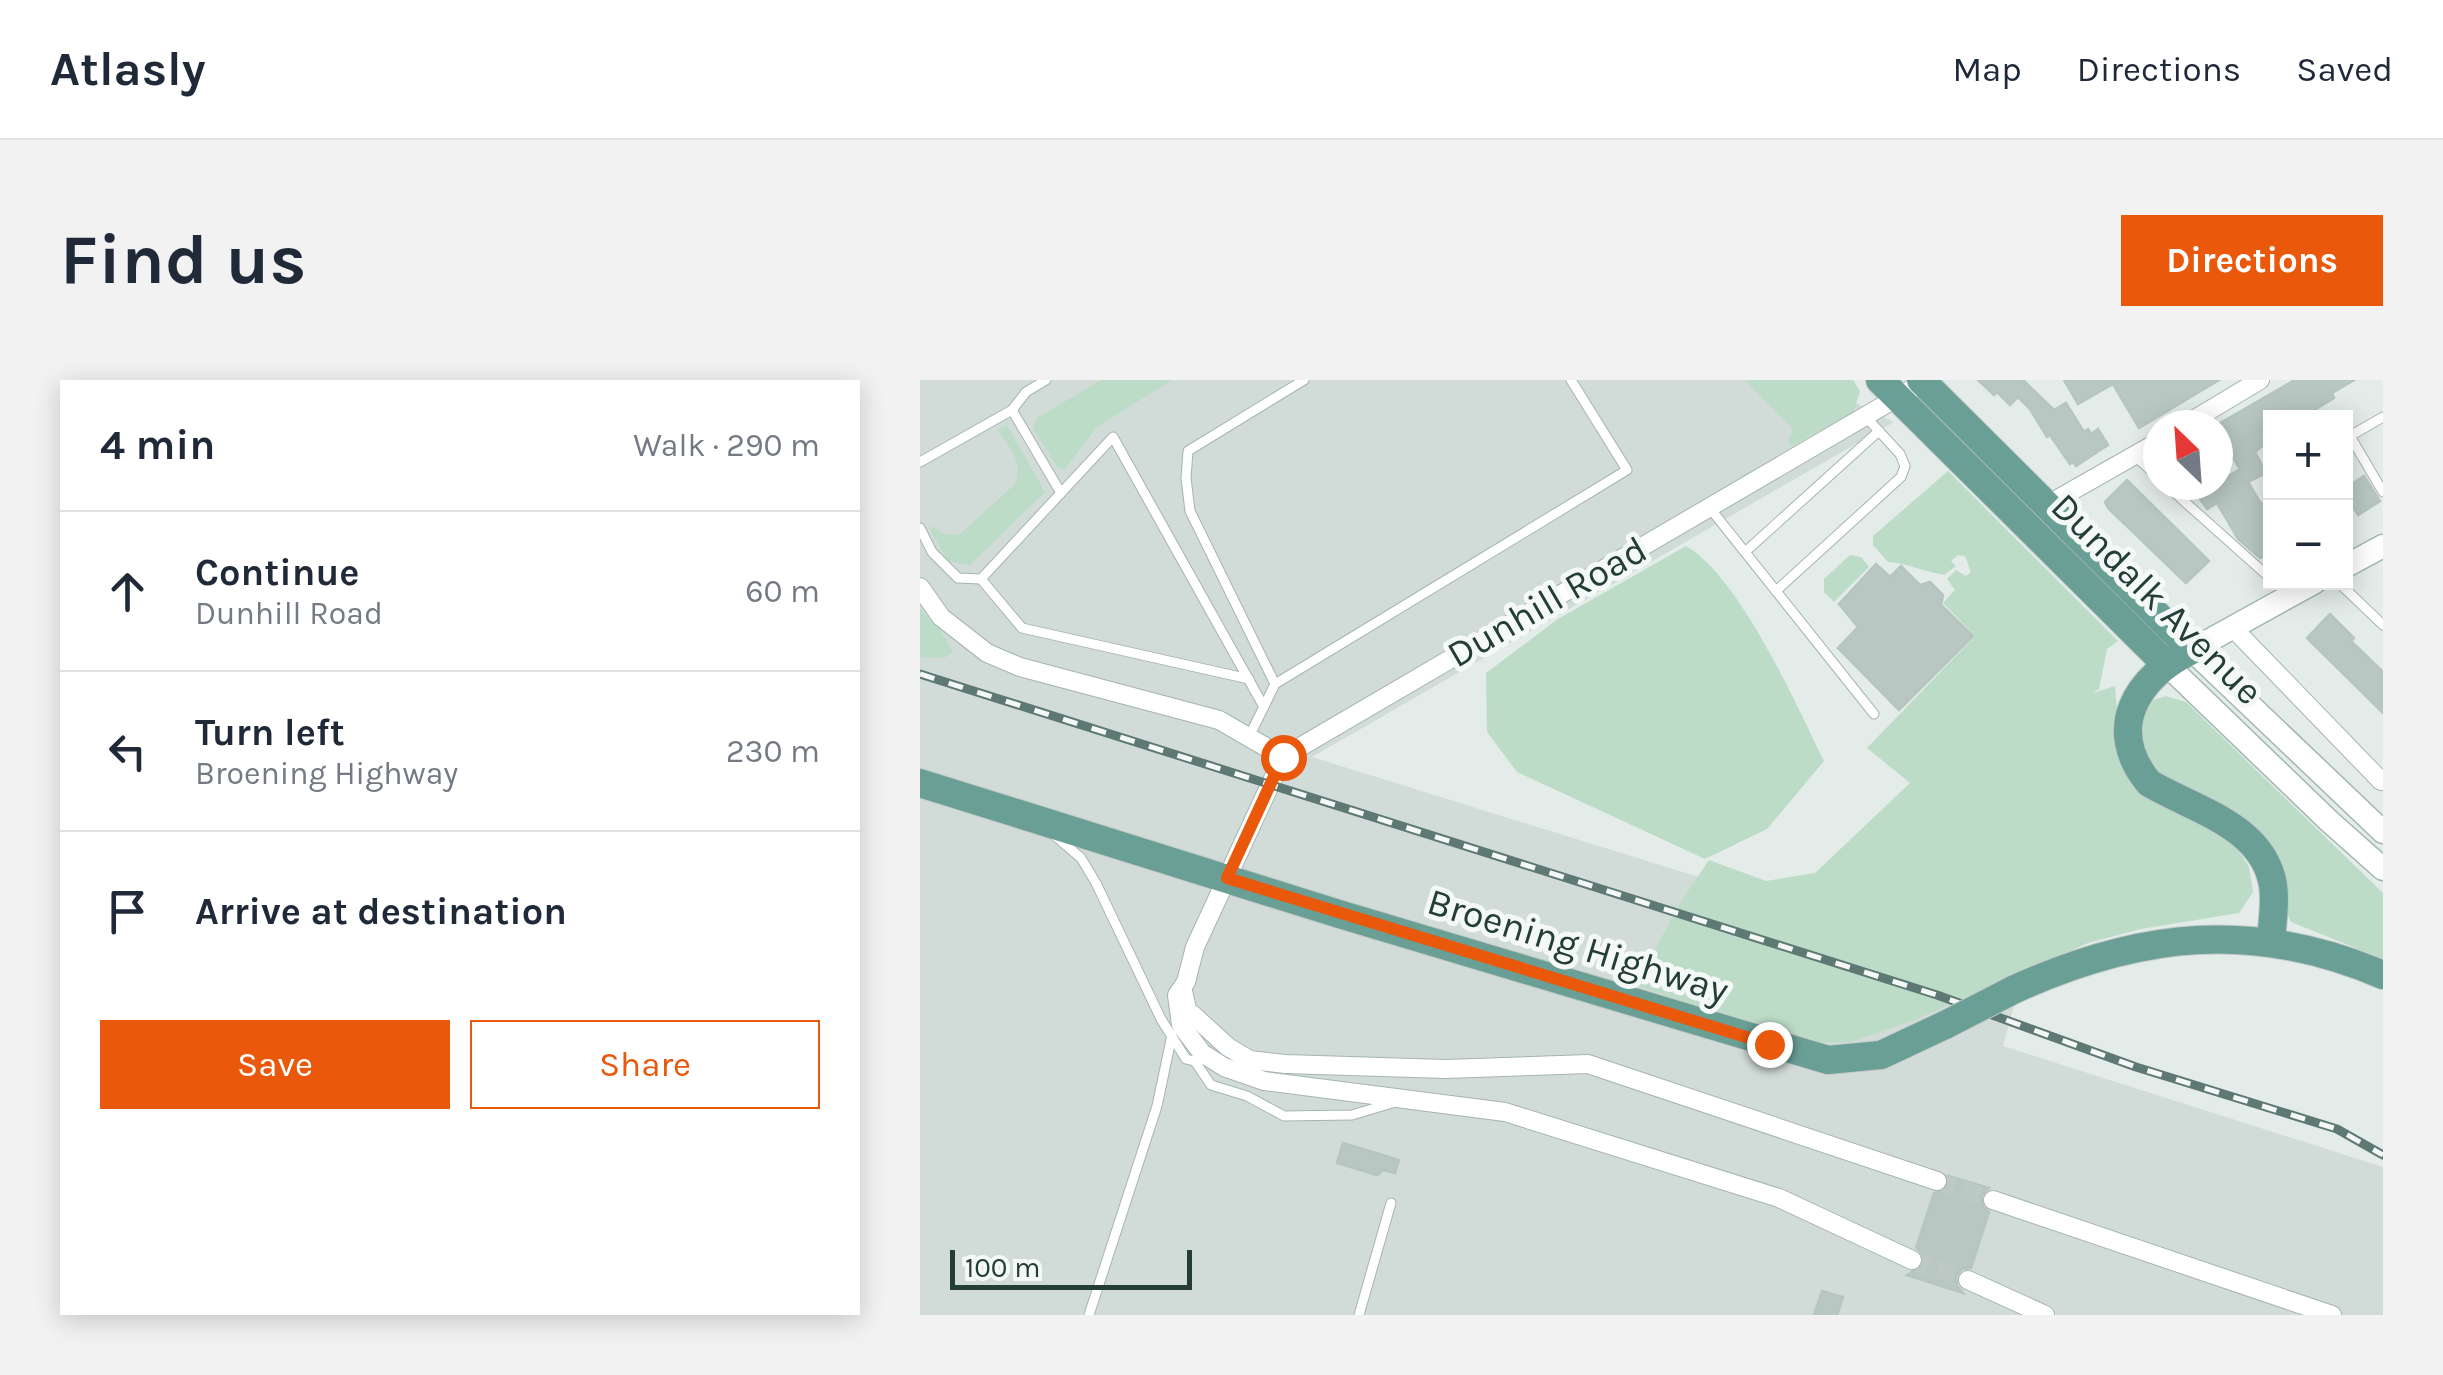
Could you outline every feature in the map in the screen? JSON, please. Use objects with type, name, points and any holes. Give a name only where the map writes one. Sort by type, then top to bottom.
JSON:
[{"type":"main road","name":"Dundalk Avenue","points":[[1924,381],[2192,650],[2383,832]]},
{"type":"main road","name":"Dundalk Avenue","points":[[1888,389],[2328,822],[2383,869]]},
{"type":"main road","points":[[2353,562],[2383,546]]},
{"type":"main road","points":[[2271,941],[2274,889],[2258,846],[2150,782],[2130,745],[2131,705],[2144,684],[2165,663],[2233,628],[2275,590]]},
{"type":"main road","name":"Broening Highway","points":[[920,782],[1828,1060],[1881,1055],[2015,988],[2097,956],[2132,947],[2210,939],[2271,941],[2325,952],[2383,975]]},
{"type":"street","points":[[2211,410],[2260,380]]},
{"type":"street","name":"Dunhill Road","points":[[1283,757],[1865,416],[1888,389],[1924,381]]},
{"type":"street","points":[[2047,505],[2143,451]]},
{"type":"street","points":[[920,587],[941,617],[987,653],[1020,667],[1219,720],[1283,757],[1195,946],[1186,982],[1176,995],[1182,1025],[1202,1053],[1224,1068],[1264,1082],[1505,1112],[1778,1198],[1912,1260]]},
{"type":"street","name":"Dundalk Avenue","points":[[2233,628],[2382,781]]},
{"type":"street","points":[[2357,808],[2382,781]]},
{"type":"street","points":[[1182,1025],[1250,1060],[1285,1064],[1446,1069],[1588,1064],[1937,1181]]},
{"type":"street","points":[[1993,1200],[2332,1315]]},
{"type":"street","points":[[1968,1280],[2046,1315]]},
{"type":"lane","points":[[920,462],[1012,410],[1029,384],[1046,380]]},
{"type":"lane","points":[[1275,684],[1190,510],[1188,452],[1304,380]]},
{"type":"lane","points":[[1249,737],[1275,684],[1627,470],[1571,380]]},
{"type":"lane","points":[[1012,410],[1060,494]]},
{"type":"lane","points":[[1776,591],[1901,477],[1905,466],[1900,454],[1865,416]]},
{"type":"lane","points":[[2383,416],[2350,436],[2383,492]]},
{"type":"lane","points":[[1745,552],[1879,431]]},
{"type":"lane","points":[[981,579],[1113,437],[1264,706]]},
{"type":"lane","points":[[2135,456],[2143,463]]},
{"type":"lane","points":[[2183,500],[2263,572]]},
{"type":"lane","points":[[1709,507],[1874,714]]},
{"type":"lane","points":[[920,528],[932,552],[958,578],[981,579],[1022,628],[1248,679]]},
{"type":"lane","points":[[2346,590],[2383,625]]},
{"type":"lane","points":[[1036,819],[1081,858],[1182,1025],[1194,1062],[1211,1085],[1247,1096],[1284,1116],[1352,1115],[1407,1098]]},
{"type":"lane","points":[[1089,1315],[1182,1025]]},
{"type":"lane","points":[[1359,1315],[1391,1203]]},
{"type":"shaded area","points":[[920,380],[1834,380],[1856,403],[1894,422],[1312,757],[1802,909],[2101,690],[2003,1046],[2383,1167],[2383,1315],[920,1315]]},
{"type":"green space","points":[[1101,380],[1172,380],[1097,427],[1065,469],[1058,468],[1033,429],[1037,418]]},
{"type":"green space","points":[[1745,380],[1853,380],[1860,391],[1853,413],[1791,446],[1788,441],[1793,429]]},
{"type":"green space","points":[[1007,425],[1045,492],[970,565],[948,561],[930,530],[933,526],[945,534],[959,535],[1015,484],[1016,462],[997,430]]},
{"type":"green space","points":[[1948,471],[2118,641],[2107,649],[2099,689],[2093,693],[2115,686],[2121,760],[2232,840],[2249,867],[2253,892],[2239,913],[2141,929],[2088,943],[1917,1019],[1851,1042],[1809,1043],[1635,985],[1709,860],[1766,881],[1815,873],[1910,783],[1867,748],[1975,636],[1943,603],[1955,590],[1947,579],[1956,570],[1966,576],[1971,572],[1965,556],[1958,555],[1951,561],[1956,566],[1944,575],[1888,562],[1873,545],[1873,536]]},
{"type":"green space","points":[[1686,546],[1726,584],[1746,612],[1824,761],[1767,829],[1705,859],[1517,772],[1487,732],[1486,673],[1558,619]]},
{"type":"green space","points":[[1850,555],[1861,557],[1869,567],[1834,602],[1824,592],[1824,579]]},
{"type":"green space","points":[[920,609],[941,631],[953,652],[944,658],[920,657]]},
{"type":"green space","points":[[2166,696],[2186,702],[2383,893],[2383,959],[2291,922],[2252,826],[2223,805],[2160,773],[2145,753],[2137,725],[2147,702]]},
{"type":"building","points":[[1978,380],[2023,380],[2054,410],[2066,403],[2084,432],[2088,429],[2091,434],[2098,429],[2108,445],[2076,466],[2070,464],[2018,397],[2010,405]]},
{"type":"building","points":[[2064,380],[2219,380],[2169,410],[2143,410],[2143,426],[2139,428],[2113,384],[2078,404]]},
{"type":"building","points":[[2295,380],[2354,380],[2314,410],[2263,410],[2263,446],[2255,452],[2263,474],[2248,482],[2263,503],[2260,558],[2238,539],[2217,503],[2207,509],[2201,500],[2233,500],[2233,474],[2240,469],[2233,458],[2233,416]]},
{"type":"building","points":[[2364,476],[2380,501],[2358,515],[2353,507],[2353,483]]},
{"type":"building","points":[[2127,480],[2209,561],[2186,583],[2105,502]]},
{"type":"building","points":[[1876,564],[1890,577],[1901,566],[1920,585],[1930,582],[1943,595],[1941,605],[1973,636],[1899,710],[1838,648],[1858,627],[1839,604]]},
{"type":"building","points":[[2330,614],[2383,672],[2383,713],[2307,638]]},
{"type":"building","points":[[1343,1143],[1399,1160],[1395,1173],[1383,1170],[1377,1175],[1337,1163]]},
{"type":"building","points":[[1948,1176],[1989,1188],[1981,1197],[1989,1212],[1971,1268],[1962,1269],[1956,1276],[1963,1293],[1907,1275],[1924,1264],[1923,1254],[1916,1248],[1934,1193],[1946,1190]]},
{"type":"building","points":[[1822,1291],[1843,1297],[1837,1315],[1814,1315]]},
{"type":"tunnel","points":[[1937,1181],[1993,1200]]},
{"type":"tunnel","points":[[1912,1260],[1968,1280]]},
{"type":"railway","points":[[920,674],[1937,995],[2136,1067],[2337,1129],[2383,1155]]},
{"type":"route","points":[[1283,757],[1227,878],[1769,1044]]}]
